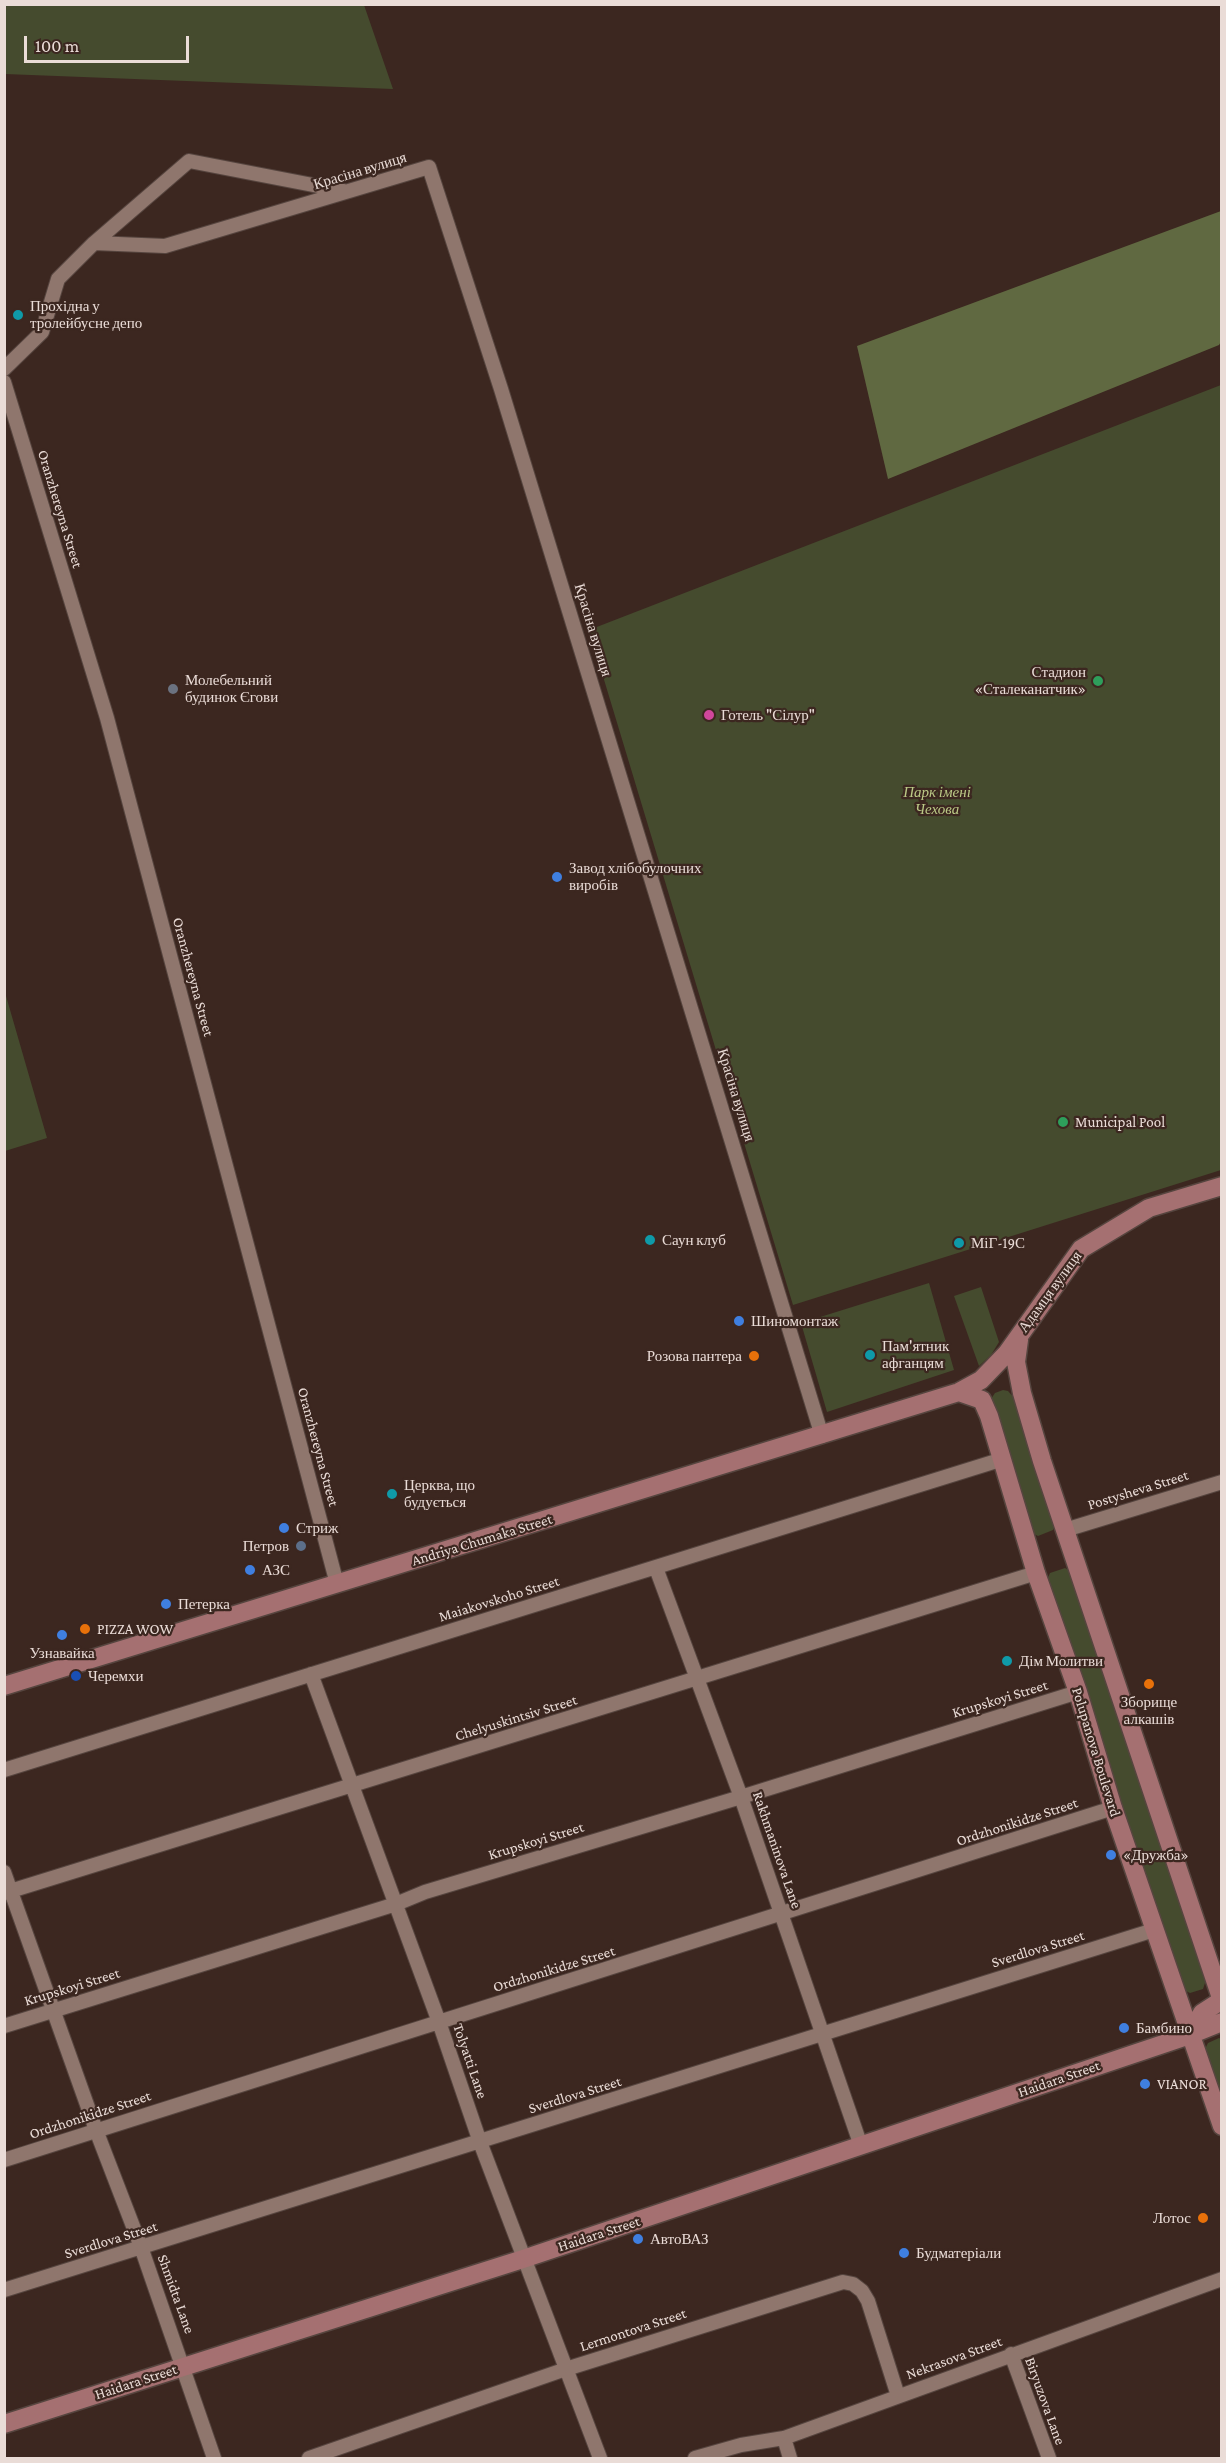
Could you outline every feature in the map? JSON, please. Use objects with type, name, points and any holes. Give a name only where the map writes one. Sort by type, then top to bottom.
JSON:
[{"type":"street","points":[[4,369],[42,332],[58,279],[94,243],[189,161],[346,192]]},
{"type":"street","name":"Красіна вулиця","points":[[94,243],[165,246],[429,167],[515,432],[822,1436]]},
{"type":"street","name":"Oranzhereyna Street","points":[[4,382],[107,718],[337,1584]]},
{"type":"street","name":"Адамця вулиця","points":[[959,1392],[981,1380],[1007,1353],[1068,1264],[1081,1249],[1094,1239],[1149,1208],[1221,1186]]},
{"type":"street","points":[[1021,1331],[1016,1362],[1022,1393],[1065,1530],[1221,2000],[1202,2013],[1190,2035]]},
{"type":"street","points":[[981,1380],[996,1375],[1012,1381],[1022,1393]]},
{"type":"street","name":"Andriya Chumaka Street","points":[[4,1686],[959,1392]]},
{"type":"street","name":"Polupanova Boulevard","points":[[959,1392],[982,1400],[1003,1459],[1036,1573],[1078,1692],[1113,1808],[1221,2127]]},
{"type":"street","name":"Maiakovskoho Street","points":[[4,1770],[1003,1459]]},
{"type":"street","name":"Postysheva Street","points":[[1065,1530],[1221,1482]]},
{"type":"street","name":"Rakhmaninova Lane","points":[[656,1568],[699,1679],[783,1914],[861,2146]]},
{"type":"street","name":"Chelyuskintsiv Street","points":[[8,1892],[1036,1573]]},
{"type":"street","name":"Tolyatti Lane","points":[[310,1674],[439,2022],[523,2259],[600,2458]]},
{"type":"street","name":"Krupskoyi Street","points":[[4,2026],[396,1904],[425,1892],[1078,1692]]},
{"type":"street","name":"Ordzhonikidze Street","points":[[4,2160],[1113,1808]]},
{"type":"street","name":"Shmidta Lane","points":[[4,1872],[8,1892],[141,2247],[214,2458]]},
{"type":"street","name":"Sverdlova Street","points":[[4,2290],[1154,1930]]},
{"type":"street","name":"Haidara Street","points":[[4,2424],[523,2259],[1190,2035],[1221,2022]]},
{"type":"street","name":"Nekrasova Street","points":[[695,2458],[741,2445],[784,2438],[1221,2279]]},
{"type":"street","name":"Lermontova Street","points":[[309,2458],[566,2368],[843,2282],[853,2283],[868,2301],[898,2396]]},
{"type":"street","name":"Biryuzova Lane","points":[[1011,2354],[1049,2458]]},
{"type":"street","points":[[784,2438],[790,2458]]},
{"type":"green space","points":[[5,5],[364,5],[393,89],[5,74]]},
{"type":"green space","points":[[1221,211],[1222,340],[1219,345],[888,479],[857,346]]},
{"type":"green space","name":"Парк імені Чехова","points":[[1221,385],[1221,1170],[793,1305],[589,630]]},
{"type":"green space","points":[[4,989],[47,1138],[5,1151],[4,1151]]},
{"type":"green space","points":[[929,1283],[954,1370],[827,1412],[801,1323]]},
{"type":"green space","points":[[981,1287],[999,1342],[991,1355],[979,1366],[954,1296]]},
{"type":"green space","points":[[1008,1391],[1016,1400],[1055,1525],[1053,1530],[1038,1536],[1034,1534],[991,1399],[995,1393]]},
{"type":"green space","points":[[1065,1568],[1070,1571],[1206,1980],[1203,1989],[1190,1993],[1184,1990],[1047,1580],[1050,1573]]},
{"type":"green space","points":[[1221,2039],[1221,2101],[1204,2051],[1208,2043]]},
{"type":"place","name":"Прохідна у тролейбусне депо","points":[[18,315]]},
{"type":"place","name":"Стадион «Сталеканатчик»","points":[[1098,681]]},
{"type":"place","name":"Молебельний будинок Єгови","points":[[173,689]]},
{"type":"place","name":"Готель \"Сілур\"","points":[[709,715]]},
{"type":"place","name":"Завод хлібобулочних виробів","points":[[557,877]]},
{"type":"place","name":"Municipal Pool","points":[[1063,1122]]},
{"type":"place","name":"Саун клуб","points":[[650,1240]]},
{"type":"place","name":"МіГ-19С","points":[[959,1243]]},
{"type":"place","name":"Шиномонтаж","points":[[739,1321]]},
{"type":"place","name":"Пам'ятник афганцям","points":[[870,1355]]},
{"type":"place","name":"Розова пантера","points":[[754,1356]]},
{"type":"place","name":"Церква, що будується","points":[[392,1494]]},
{"type":"place","name":"Стриж","points":[[284,1528]]},
{"type":"place","name":"Петров","points":[[301,1546]]},
{"type":"place","name":"АЗС","points":[[250,1570]]},
{"type":"place","name":"Петерка","points":[[166,1604]]},
{"type":"place","name":"PIZZA WOW","points":[[85,1629]]},
{"type":"place","name":"Узнавайка","points":[[62,1635]]},
{"type":"place","name":"Дім Молитви","points":[[1007,1661]]},
{"type":"place","name":"Черемхи","points":[[76,1676]]},
{"type":"place","name":"Зборище алкашів","points":[[1149,1684]]},
{"type":"place","name":"«Дружба»","points":[[1111,1855]]},
{"type":"place","name":"Бамбино","points":[[1124,2028]]},
{"type":"place","name":"VIANOR","points":[[1145,2084]]},
{"type":"place","name":"Лотос","points":[[1203,2218]]},
{"type":"place","name":"АвтоВАЗ","points":[[638,2239]]},
{"type":"place","name":"Будматеріали","points":[[904,2253]]}]
